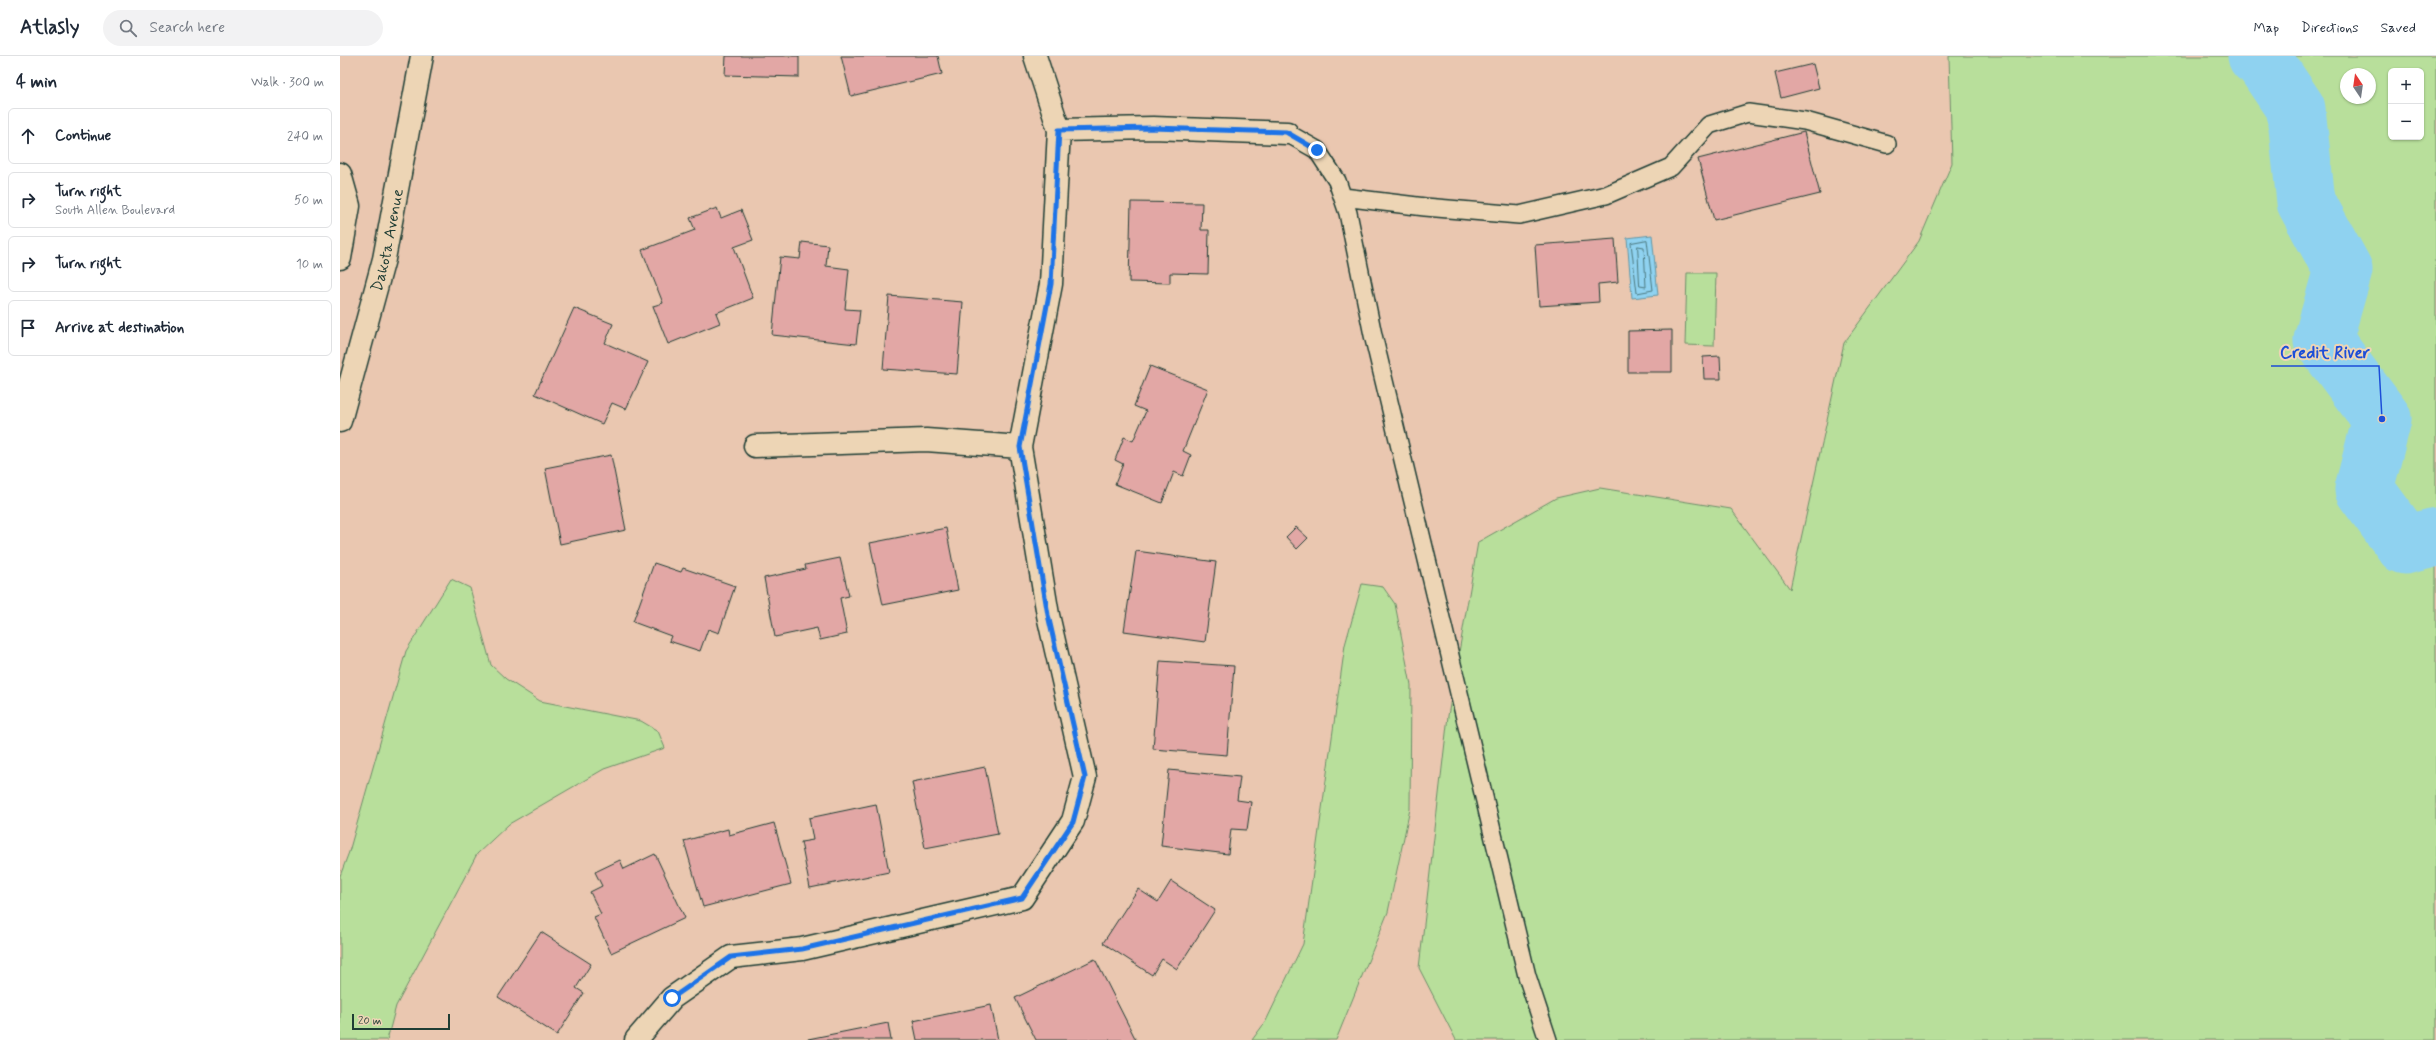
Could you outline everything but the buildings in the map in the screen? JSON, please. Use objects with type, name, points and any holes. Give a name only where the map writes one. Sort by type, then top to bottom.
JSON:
[{"type":"street","name":"Dakota Avenue","points":[[340,421],[384,259],[422,56]]},
{"type":"street","points":[[636,1040],[672,998],[731,957],[802,949],[1022,898],[1073,822],[1085,777],[1048,615],[1020,447],[1051,284],[1059,130],[1035,56]]},
{"type":"street","points":[[1059,130],[1152,128],[1286,132]]},
{"type":"street","points":[[340,174],[349,206],[340,258]]},
{"type":"street","points":[[755,446],[926,440],[1020,447]]},
{"type":"lane","points":[[1343,197],[1425,207],[1519,215],[1606,195],[1671,167],[1708,125],[1748,112],[1805,121],[1887,144]]},
{"type":"lane","points":[[1286,132],[1317,150],[1337,181],[1348,213],[1373,335],[1527,976],[1548,1040]]},
{"type":"green space","points":[[1949,56],[2436,56],[2436,1040],[1456,1040],[1419,968],[1448,716],[1478,542],[1556,498],[1600,488],[1731,509],[1790,589],[1844,343],[1919,241],[1952,163]]},
{"type":"green space","points":[[1687,273],[1716,273],[1714,346],[1685,345]]},
{"type":"green space","points":[[451,579],[470,588],[491,665],[506,679],[540,701],[641,721],[658,731],[665,748],[604,769],[509,824],[477,854],[396,1006],[387,1040],[340,1040],[340,876],[349,852],[406,651]]},
{"type":"green space","points":[[1362,584],[1383,587],[1395,604],[1411,685],[1410,809],[1388,912],[1336,1040],[1252,1040],[1266,1021],[1303,944],[1345,645]]},
{"type":"water","points":[[1652,235],[1658,295],[1632,298],[1627,238]]},
{"type":"waterway","points":[[2257,56],[2261,57],[2296,109],[2306,202],[2343,270],[2323,340],[2382,419],[2364,489],[2405,545],[2436,537]]},
{"type":"place","name":"Credit River","points":[[2382,419]]},
{"type":"route","points":[[672,998],[731,957],[802,949],[1022,898],[1073,822],[1085,777],[1048,615],[1020,447],[1051,284],[1059,130],[1152,128],[1286,132],[1317,150]]}]
